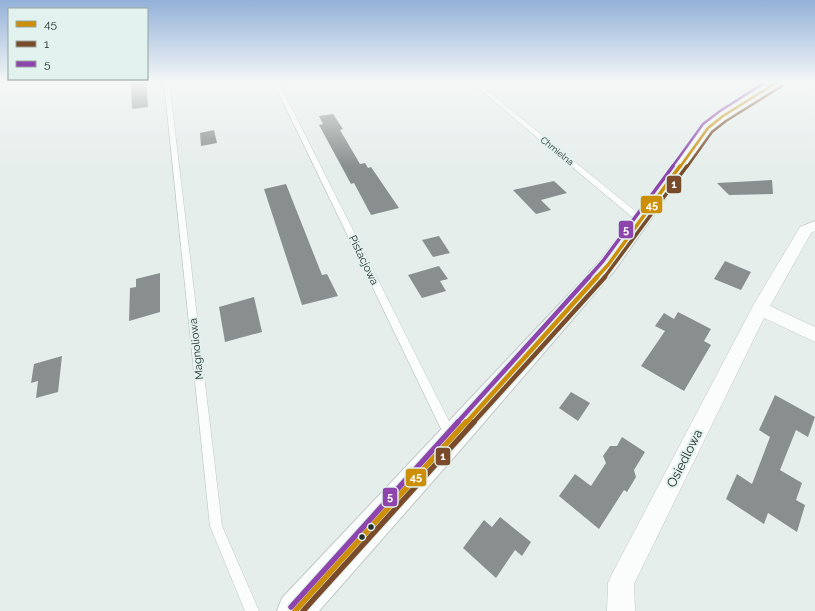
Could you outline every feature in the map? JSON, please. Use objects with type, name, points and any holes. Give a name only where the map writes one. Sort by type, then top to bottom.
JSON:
[{"type":"street","points":[[295,611],[608,265],[708,128],[733,110]]},
{"type":"street","name":"Osiedlowa","points":[[621,611],[621,583],[760,309],[805,230],[815,225]]},
{"type":"street","points":[[760,309],[815,335]]},
{"type":"lane","name":"Magnoliowa","points":[[169,110],[216,526],[252,611]]},
{"type":"lane","name":"Pistacjowa","points":[[289,110],[452,439]]},
{"type":"lane","name":"Chmielna","points":[[507,110],[641,220]]},
{"type":"building","points":[[333,114],[343,129],[340,130],[360,164],[365,163],[368,168],[371,167],[399,208],[371,215],[354,183],[351,184],[319,125],[323,124],[319,116]]},
{"type":"building","points":[[214,130],[217,143],[201,146],[200,133]]},
{"type":"building","points":[[772,180],[773,194],[729,195],[717,183]]},
{"type":"building","points":[[554,181],[567,193],[541,200],[551,210],[536,214],[513,190]]},
{"type":"building","points":[[286,184],[322,275],[327,274],[338,296],[302,305],[264,189]]},
{"type":"building","points":[[439,236],[450,253],[433,257],[422,240]]},
{"type":"building","points":[[725,261],[751,272],[741,290],[714,279]]},
{"type":"building","points":[[439,266],[448,279],[440,281],[446,291],[422,298],[408,275]]},
{"type":"building","points":[[160,273],[160,312],[129,321],[130,288],[136,287],[136,279]]},
{"type":"building","points":[[254,297],[262,332],[225,342],[219,307]]},
{"type":"building","points":[[678,312],[711,329],[704,341],[711,345],[684,391],[641,366],[665,331],[655,326],[664,313],[674,319]]},
{"type":"building","points":[[62,356],[58,392],[36,398],[38,381],[31,383],[34,364]]},
{"type":"building","points":[[571,392],[590,403],[578,421],[559,408]]},
{"type":"building","points":[[775,395],[815,417],[808,437],[796,430],[780,470],[802,483],[796,500],[805,505],[797,532],[768,513],[764,524],[726,499],[737,474],[752,484],[770,437],[759,430]]},
{"type":"building","points":[[622,437],[645,452],[634,470],[636,477],[627,492],[624,490],[599,529],[559,496],[575,474],[591,486],[606,463],[603,456],[610,446],[617,446]]},
{"type":"building","points":[[500,517],[531,542],[522,556],[515,550],[496,578],[463,548],[484,520],[492,527]]},
{"type":"transit line","name":"5","points":[[291,607],[603,261],[703,124],[722,110]]},
{"type":"transit line","name":"45","points":[[295,611],[608,265],[708,128],[733,110]]},
{"type":"transit line","name":"1","points":[[303,611],[612,269],[712,132],[744,110]]}]
